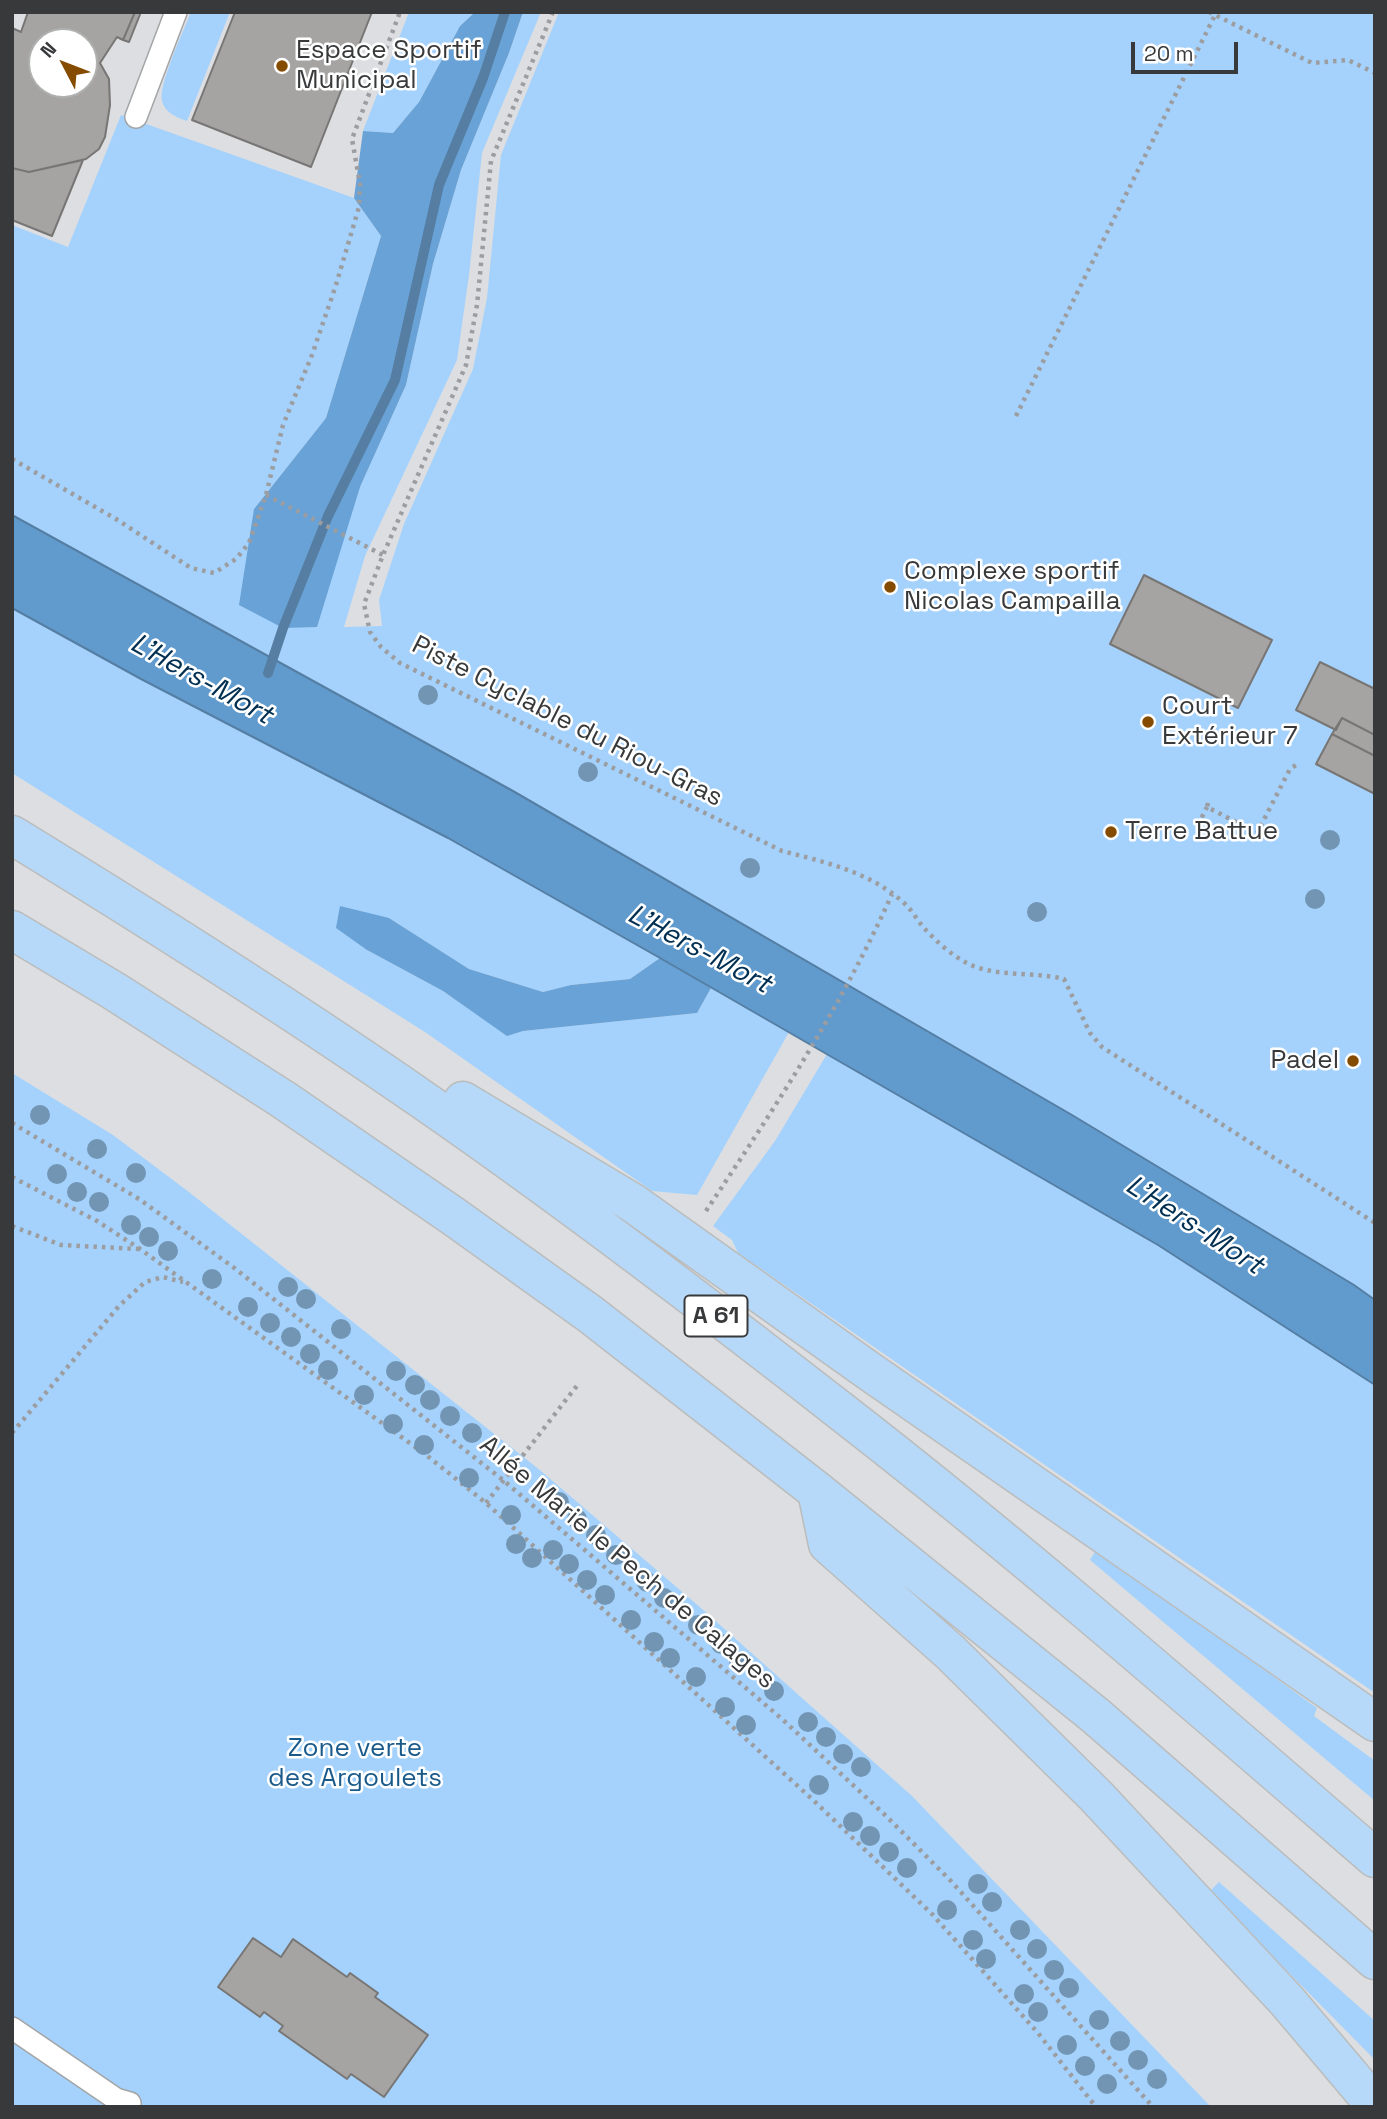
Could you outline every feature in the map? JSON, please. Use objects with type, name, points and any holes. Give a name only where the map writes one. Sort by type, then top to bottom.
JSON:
[{"type":"highway","name":"A 61","points":[[12,835],[238,976],[457,1125],[614,1238],[845,1414],[1107,1627],[1375,1858]]},
{"type":"highway","points":[[12,930],[114,991],[284,1100],[590,1314],[1096,1716],[1375,1959]]},
{"type":"highway","points":[[238,976],[438,1086],[633,1203],[869,1371],[1375,1722]]},
{"type":"highway","points":[[817,1492],[828,1544],[950,1651],[1096,1796],[1287,2001],[1375,2105]]},
{"type":"lane","points":[[136,117],[176,12]]},
{"type":"lane","points":[[12,2028],[116,2098],[130,2103]]},
{"type":"path","points":[[12,459],[116,519],[191,568],[214,573],[236,559],[249,544],[266,495],[283,425],[313,355],[359,207],[360,184],[352,139],[400,12]]},
{"type":"path","name":"Piste Cyclable du Riou-Gras","points":[[553,12],[491,161],[477,305],[466,365],[364,604],[370,632],[381,647],[400,663],[782,851],[834,865],[869,879],[906,904],[924,928],[966,963],[993,971],[1064,979],[1090,1032],[1102,1047],[1375,1223]]},
{"type":"path","points":[[1209,12],[1312,63],[1348,60],[1375,73]]},
{"type":"path","points":[[1016,416],[1215,15]]},
{"type":"path","points":[[266,495],[383,555]]},
{"type":"path","points":[[1198,825],[1207,805],[1257,832],[1290,769],[1296,765]]},
{"type":"path","points":[[1257,819],[1263,822]]},
{"type":"path","points":[[701,1218],[782,1097],[874,934],[892,894]]},
{"type":"path","name":"Allée Marie le Pech de Calages","points":[[12,1123],[139,1199],[233,1267],[503,1480],[782,1719],[951,1881],[1153,2107]]},
{"type":"path","points":[[12,1177],[97,1221],[140,1249],[425,1454],[486,1503],[812,1798],[932,1914],[1038,2033],[1096,2107]]},
{"type":"path","points":[[12,1226],[61,1245],[140,1249]]},
{"type":"path","points":[[12,1433],[119,1306],[145,1282],[163,1277],[188,1283]]},
{"type":"path","points":[[486,1503],[579,1383]]},
{"type":"green space","points":[[191,12],[230,12],[187,121],[168,112],[162,101],[162,93]]},
{"type":"green space","points":[[409,12],[475,12],[460,26],[419,102],[393,133],[363,131]]},
{"type":"green space","name":"Complexe sportif Nicolas Campailla","points":[[523,12],[541,12],[482,153],[457,360],[365,556],[344,627],[382,626],[379,600],[404,524],[473,369],[487,298],[501,155],[559,12],[1375,12],[1375,1300],[1072,1115],[513,791],[12,515],[12,225],[68,247],[121,115],[354,198],[381,236],[326,418],[254,509],[360,487],[406,385],[433,264],[461,170]]},
{"type":"green space","points":[[12,608],[141,679],[448,838],[660,958],[630,979],[571,985],[543,992],[469,969],[389,918],[367,950],[443,991],[507,1035],[523,1031],[697,1013],[711,988],[789,1032],[697,1195],[652,1191],[425,1032],[12,773]]},
{"type":"green space","points":[[827,1054],[1158,1245],[1375,1385],[1375,1693],[738,1253],[732,1240],[713,1226],[775,1141]]},
{"type":"green space","name":"Zone verte des Argoulets","points":[[12,1073],[113,1135],[185,1189],[541,1471],[701,1608],[912,1796],[1211,2107],[12,2107]]},
{"type":"green space","points":[[1097,1548],[1317,1708],[1314,1716],[1375,1761],[1375,1801],[1090,1560]]},
{"type":"green space","points":[[1219,1882],[1375,2021],[1375,2060],[1209,1892]]},
{"type":"shaded area","points":[[475,12],[523,12],[461,170],[433,264],[406,385],[360,487],[317,627],[283,628],[239,605],[254,509],[326,418],[381,236],[354,198],[363,131],[393,133],[419,102],[460,26]]},
{"type":"shaded area","points":[[340,906],[389,918],[469,969],[543,992],[571,985],[630,979],[660,958],[711,988],[697,1013],[523,1031],[507,1036],[443,991],[367,950],[336,928]]},
{"type":"water","name":"L'Hers-Mort","points":[[12,515],[513,791],[1072,1115],[1354,1285],[1375,1300],[1375,1385],[1158,1245],[660,958],[448,838],[141,679],[12,608]]},
{"type":"building","points":[[28,12],[135,12],[123,40],[117,37],[100,63],[109,79],[110,105],[105,137],[99,149],[86,159],[29,172],[12,168],[12,28],[21,32]]},
{"type":"building","points":[[135,12],[141,12],[129,42],[123,40]]},
{"type":"building","name":"Espace Sportif Municipal","points":[[235,12],[372,12],[311,167],[192,120]]},
{"type":"building","points":[[83,160],[52,236],[12,220],[12,168],[29,172]]},
{"type":"building","points":[[1144,575],[1272,640],[1238,708],[1110,644]]},
{"type":"building","points":[[1320,662],[1375,689],[1375,735],[1342,718],[1336,730],[1296,710]]},
{"type":"building","points":[[1342,718],[1375,735],[1375,756],[1332,734]]},
{"type":"building","points":[[1332,734],[1375,756],[1375,794],[1316,764]]},
{"type":"building","points":[[253,1938],[281,1957],[293,1939],[347,1977],[350,1973],[378,1993],[375,1997],[428,2035],[384,2097],[351,2074],[347,2079],[279,2031],[283,2026],[264,2012],[260,2017],[218,1987]]},
{"type":"waterway","points":[[268,673],[328,516],[395,380],[439,185],[483,78],[505,12]]},
{"type":"place","name":"Espace Sportif Municipal","points":[[282,66]]},
{"type":"place","name":"Complexe sportif Nicolas Campailla","points":[[890,587]]},
{"type":"place","name":"Court Extérieur 7","points":[[1148,722]]},
{"type":"place","name":"Terre Battue","points":[[1111,832]]},
{"type":"place","name":"Padel","points":[[1353,1061]]}]
